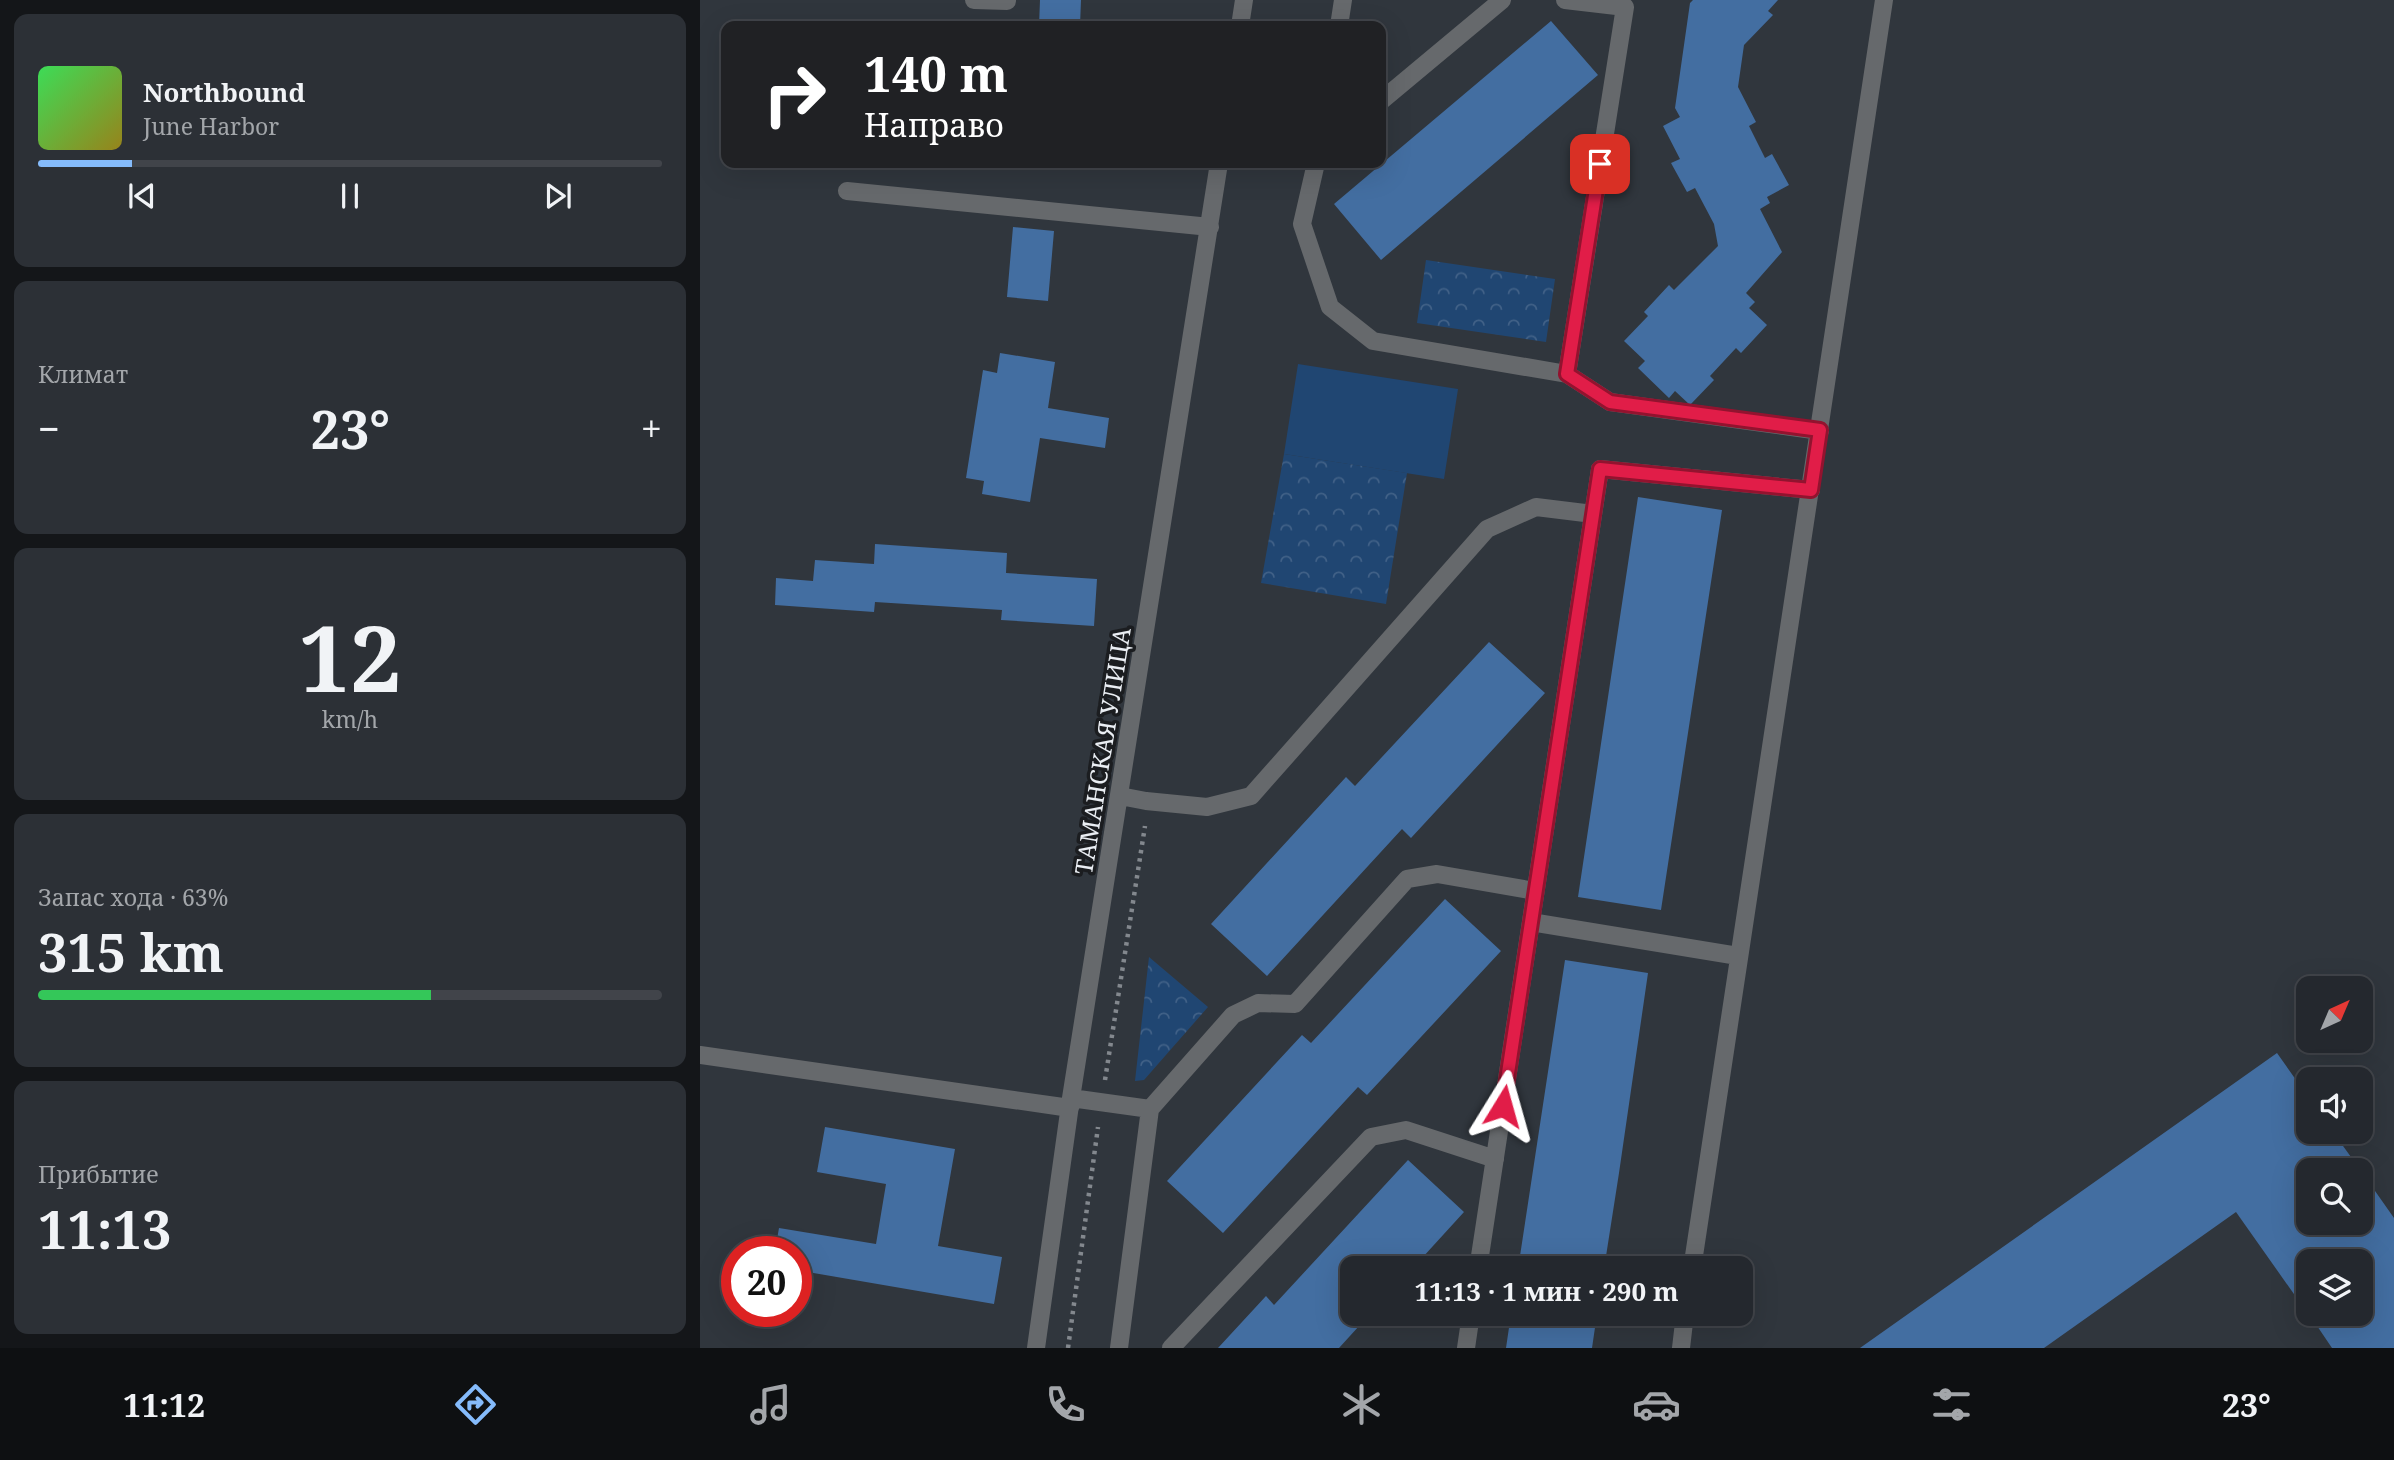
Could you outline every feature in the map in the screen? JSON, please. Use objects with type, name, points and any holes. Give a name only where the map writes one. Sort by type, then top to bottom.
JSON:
[{"type":"street","points":[[974,0],[1007,2]]},
{"type":"street","points":[[1241,21],[1244,0]]},
{"type":"street","points":[[1340,21],[1343,0]]},
{"type":"street","points":[[1386,97],[1502,0]]},
{"type":"street","points":[[1565,0],[1625,4],[1567,374]]},
{"type":"street","points":[[1694,1256],[1884,0]]},
{"type":"street","name":"ТАМАНСКАЯ УЛИЦА","points":[[1036,1348],[1071,1103],[1218,168]]},
{"type":"street","points":[[1315,168],[1302,224],[1330,307],[1373,341],[1567,374],[1610,402],[1820,430]]},
{"type":"street","points":[[847,191],[1210,227]]},
{"type":"street","points":[[1480,1256],[1600,469],[1811,490]]},
{"type":"street","points":[[1120,796],[1207,807],[1251,796],[1488,529],[1536,507],[1593,514]]},
{"type":"street","points":[[1119,1348],[1150,1109],[1233,1016],[1258,1003],[1295,1004],[1407,879],[1437,873],[1535,891]]},
{"type":"street","points":[[1531,922],[1738,956]]},
{"type":"street","points":[[700,1055],[1071,1103],[1150,1109]]},
{"type":"street","points":[[1171,1348],[1371,1137],[1406,1130],[1495,1159]]},
{"type":"street","points":[[1466,1348],[1469,1326]]},
{"type":"street","points":[[1681,1348],[1684,1326]]},
{"type":"green space","points":[[1426,260],[1555,279],[1546,342],[1417,323]]},
{"type":"green space","points":[[1298,364],[1458,389],[1444,479],[1284,454]]},
{"type":"green space","points":[[1284,454],[1407,473],[1386,604],[1261,583]]},
{"type":"green space","points":[[1149,957],[1208,1007],[1144,1080],[1135,1081]]},
{"type":"building","points":[[1040,0],[1081,0],[1080,21],[1039,21]]},
{"type":"building","points":[[1693,0],[1778,0],[1768,11],[1773,15],[1744,45],[1738,87],[1756,122],[1749,126],[1765,158],[1772,154],[1789,185],[1767,197],[1770,203],[1760,209],[1782,252],[1746,293],[1755,302],[1749,308],[1767,325],[1741,353],[1736,348],[1710,376],[1714,380],[1690,405],[1675,391],[1669,398],[1638,368],[1645,361],[1624,341],[1648,316],[1644,312],[1669,285],[1674,290],[1718,246],[1714,224],[1695,188],[1687,192],[1671,163],[1680,159],[1663,126],[1680,117],[1675,108],[1690,3]]},
{"type":"building","points":[[1551,21],[1598,75],[1381,260],[1334,204],[1377,168],[1386,168],[1386,160]]},
{"type":"building","points":[[1013,227],[1054,231],[1048,301],[1007,297]]},
{"type":"building","points":[[1000,353],[1055,362],[1048,408],[1109,418],[1105,448],[1040,438],[1030,502],[982,494],[984,481],[966,478],[983,370],[997,373]]},
{"type":"building","points":[[1638,497],[1722,510],[1661,910],[1578,897]]},
{"type":"building","points":[[875,544],[1007,553],[1006,573],[1097,579],[1094,626],[1001,620],[1002,610],[875,602],[874,612],[775,605],[776,578],[813,581],[815,560],[874,564]]},
{"type":"building","points":[[1489,642],[1545,693],[1411,838],[1402,829],[1267,976],[1211,924],[1346,777],[1355,786]]},
{"type":"building","points":[[1445,899],[1501,951],[1367,1095],[1358,1087],[1223,1233],[1167,1181],[1302,1035],[1311,1043]]},
{"type":"building","points":[[1565,960],[1648,973],[1606,1256],[1520,1256]]},
{"type":"building","points":[[2277,1053],[2296,1080],[2296,1144],[2342,1144],[2352,1158],[2296,1158],[2296,1235],[2373,1235],[2373,1188],[2394,1218],[2394,1348],[2332,1348],[2317,1326],[2373,1326],[2373,1249],[2296,1249],[2296,1297],[2236,1212],[2044,1348],[1860,1348]]},
{"type":"building","points":[[825,1127],[955,1149],[938,1246],[1002,1257],[994,1304],[812,1273],[812,1236],[778,1236],[779,1228],[876,1244],[886,1184],[817,1172]]},
{"type":"building","points":[[1408,1160],[1464,1212],[1424,1256],[1340,1256],[1340,1326],[1359,1326],[1339,1348],[1218,1348],[1266,1296],[1274,1305]]},
{"type":"building","points":[[1509,1326],[1595,1326],[1592,1348],[1506,1348]]},
{"type":"route","points":[[1503,1106],[1600,469],[1811,490],[1820,430],[1610,402],[1567,374],[1600,164]]}]
